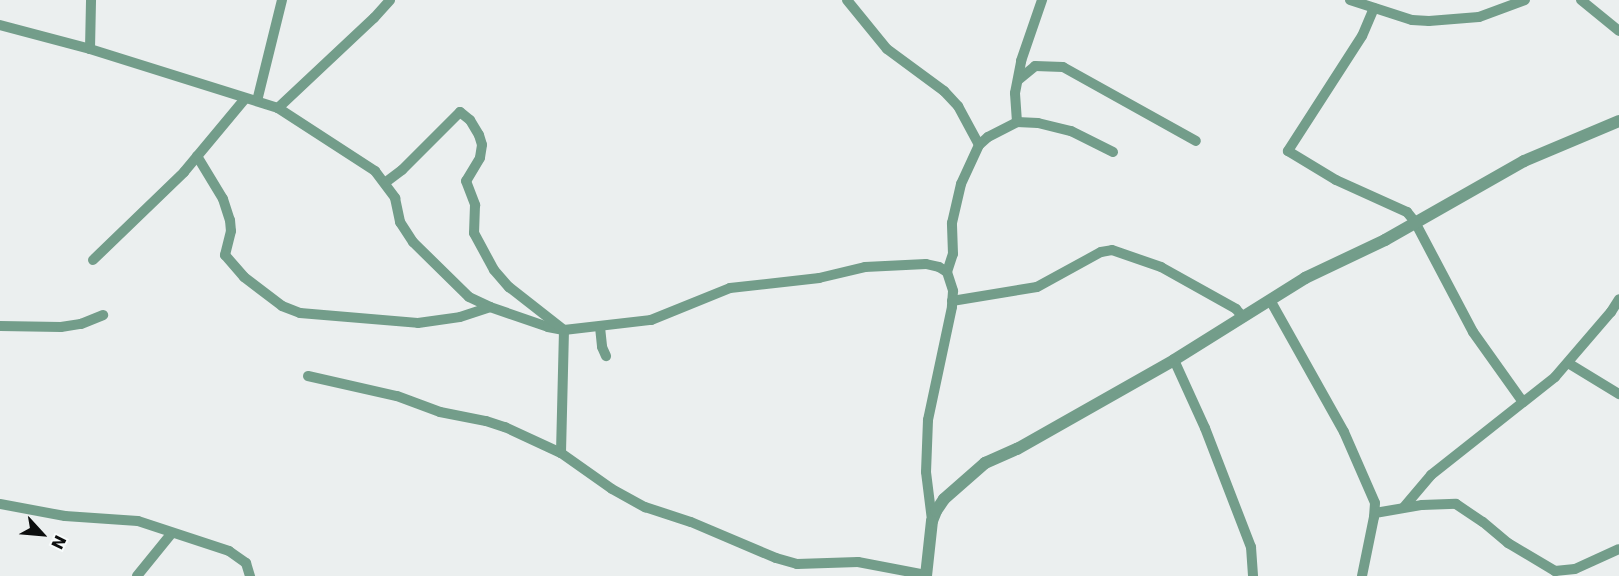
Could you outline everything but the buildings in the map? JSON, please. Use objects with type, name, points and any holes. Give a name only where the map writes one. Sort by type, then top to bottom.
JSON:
[{"type":"street","points":[[90,49],[91,0]]},
{"type":"street","points":[[257,102],[282,0]]},
{"type":"street","points":[[278,108],[374,18],[390,0]]},
{"type":"street","points":[[847,0],[882,44],[944,92],[958,106],[978,145]]},
{"type":"street","points":[[1017,122],[1015,93],[1042,0]]},
{"type":"street","points":[[1350,0],[1412,20],[1440,21],[1479,17],[1525,0]]},
{"type":"street","points":[[1581,0],[1619,31]]},
{"type":"street","points":[[1374,8],[1362,36],[1288,151],[1336,180],[1402,208],[1415,222],[1455,302],[1523,402]]},
{"type":"street","points":[[0,25],[90,49],[244,100],[278,108],[359,160],[386,182],[395,198],[400,222],[413,242],[469,297],[490,307],[564,330],[651,320],[730,288],[819,278],[865,267],[933,264],[947,272],[952,282],[952,301],[928,420],[926,472],[932,521],[926,575],[858,562],[797,564],[776,558],[691,522],[645,507],[612,489],[561,453],[486,421],[440,412],[397,396],[308,376]]},
{"type":"street","points":[[1018,80],[1035,66],[1063,67],[1196,141]]},
{"type":"street","points":[[93,260],[154,203],[244,100]]},
{"type":"street","points":[[386,182],[402,170],[460,112],[470,120],[480,135],[482,145],[480,158],[466,181],[475,204],[474,233],[501,279],[564,330]]},
{"type":"street","points":[[932,521],[944,499],[985,463],[1017,449],[1174,360],[1305,278],[1385,240],[1532,157],[1619,121]]},
{"type":"street","points":[[947,272],[953,254],[953,212],[961,184],[978,145],[1017,122],[1052,125],[1113,152]]},
{"type":"street","points":[[197,156],[223,199],[230,220],[231,231],[225,255],[244,277],[282,306],[300,313],[418,323],[460,317],[490,307]]},
{"type":"street","points":[[952,301],[1037,287],[1101,252],[1112,250],[1161,267],[1236,309],[1244,317]]},
{"type":"street","points":[[1404,507],[1431,475],[1568,363],[1619,299]]},
{"type":"street","points":[[1270,300],[1344,432],[1374,503],[1375,513],[1362,576]]},
{"type":"street","points":[[0,326],[61,327],[81,324],[103,315]]},
{"type":"street","points":[[600,327],[602,347],[606,356]]},
{"type":"street","points":[[561,453],[564,330]]},
{"type":"street","points":[[1174,360],[1205,428],[1251,547],[1253,576]]},
{"type":"street","points":[[1568,363],[1619,394]]},
{"type":"street","points":[[0,504],[65,516],[132,520],[229,551],[246,563],[250,576]]},
{"type":"street","points":[[1375,513],[1404,507],[1456,504],[1483,522],[1508,543],[1555,572],[1575,569],[1619,549]]},
{"type":"street","points":[[137,576],[171,534]]}]
